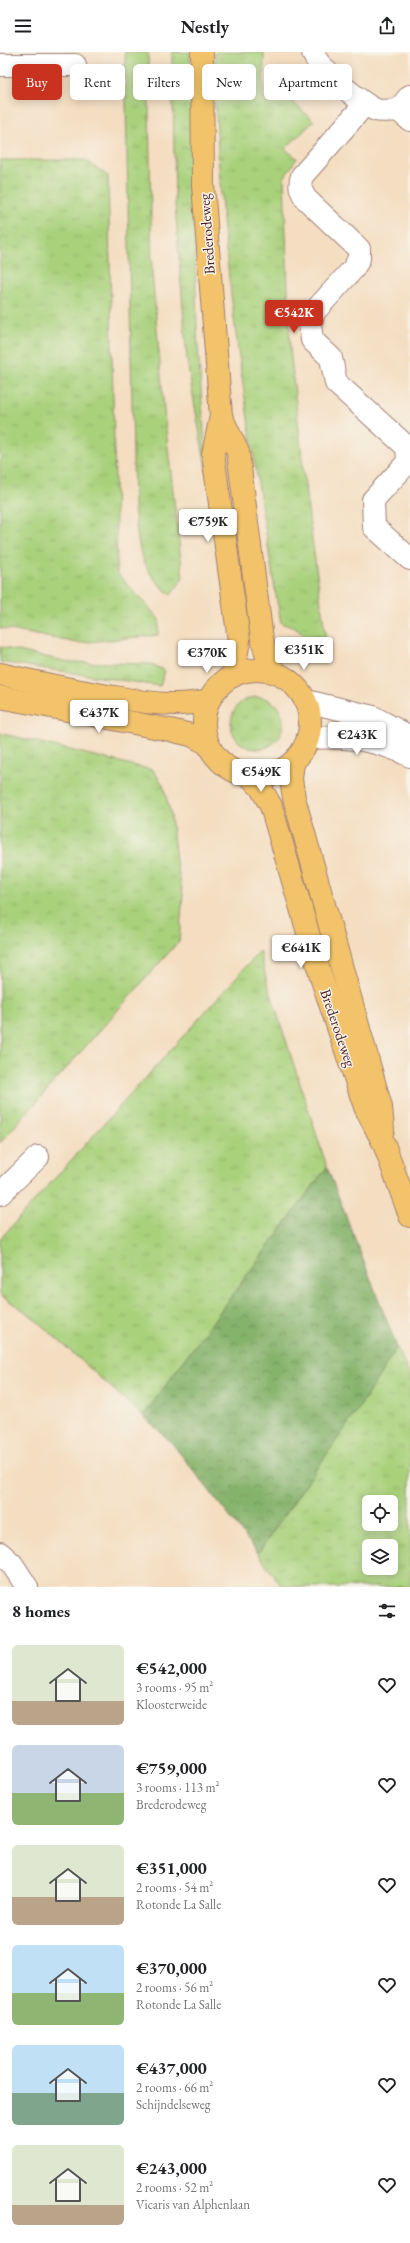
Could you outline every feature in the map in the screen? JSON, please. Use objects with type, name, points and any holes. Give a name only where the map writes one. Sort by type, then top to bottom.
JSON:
[{"type":"main road","name":"Brederodeweg","points":[[202,52],[203,185],[221,416],[213,454],[239,640],[233,676]]},
{"type":"main road","name":"Brederodeweg","points":[[221,416],[238,452],[262,639],[267,657],[275,673]]},
{"type":"main road","points":[[254,670],[275,673],[287,678],[297,687],[306,701],[310,711],[311,725],[309,738],[303,752],[293,763],[280,771],[265,776],[250,776],[234,770],[221,762],[208,744],[204,722],[209,700],[219,686],[233,676],[254,670]]},
{"type":"main road","points":[[0,674],[143,702],[172,705],[193,704],[209,700]]},
{"type":"main road","points":[[0,697],[170,730],[191,735],[208,744]]},
{"type":"main road","name":"Brederodeweg","points":[[293,763],[291,779],[294,798],[380,1107],[384,1144]]},
{"type":"main road","name":"Brederodeweg","points":[[250,776],[261,788],[271,806],[321,976],[365,1107],[384,1144],[410,1216]]},
{"type":"street","points":[[313,52],[318,64],[365,104],[378,111],[406,109]]},
{"type":"street","points":[[0,66],[70,65]]},
{"type":"street","points":[[365,104],[302,176],[300,184],[301,191],[306,198],[359,249],[359,259],[353,269],[314,312],[310,324],[312,340],[331,358],[336,383],[407,448],[408,462],[373,500],[374,527],[410,559]]},
{"type":"street","points":[[306,701],[373,717],[410,737]]},
{"type":"street","points":[[309,738],[339,737],[366,740],[392,746],[410,756]]},
{"type":"street","points":[[0,1194],[38,1157]]},
{"type":"street","points":[[0,1553],[12,1564],[27,1587]]},
{"type":"green space","points":[[125,52],[148,52],[148,64],[133,64],[133,100],[149,100],[152,272],[165,422],[183,578],[171,595],[160,586],[146,566],[139,544],[134,505]]},
{"type":"green space","points":[[172,52],[190,52],[190,64],[172,64]]},
{"type":"green space","points":[[215,52],[264,52],[263,99],[290,100],[314,121],[285,149],[297,158],[284,178],[290,348],[306,495],[328,655],[295,628],[281,623],[253,451],[234,319],[220,186],[216,119],[216,100],[256,100],[256,64],[215,64]]},
{"type":"green space","points":[[173,100],[191,100],[197,333],[207,475],[187,361],[175,204]]},
{"type":"green space","points":[[0,160],[85,160],[108,176],[117,573],[159,619],[158,635],[78,643],[0,628]]},
{"type":"green space","points":[[0,647],[69,662],[151,664],[165,671],[160,686],[0,662]]},
{"type":"green space","points":[[252,697],[262,697],[276,704],[283,718],[283,728],[276,742],[262,749],[252,749],[242,745],[235,738],[231,728],[231,718],[235,708],[242,701]]},
{"type":"green space","points":[[0,733],[153,770],[163,785],[171,815],[176,861],[183,894],[179,941],[0,1143]]},
{"type":"green space","points":[[260,951],[267,982],[327,1167],[143,1416],[29,1314],[0,1295],[0,1239]]},
{"type":"green space","points":[[327,1167],[397,1347],[359,1408],[258,1553],[172,1443],[143,1416]]},
{"type":"green space","points":[[397,1347],[410,1376],[410,1587],[282,1587],[258,1553],[359,1408]]}]
